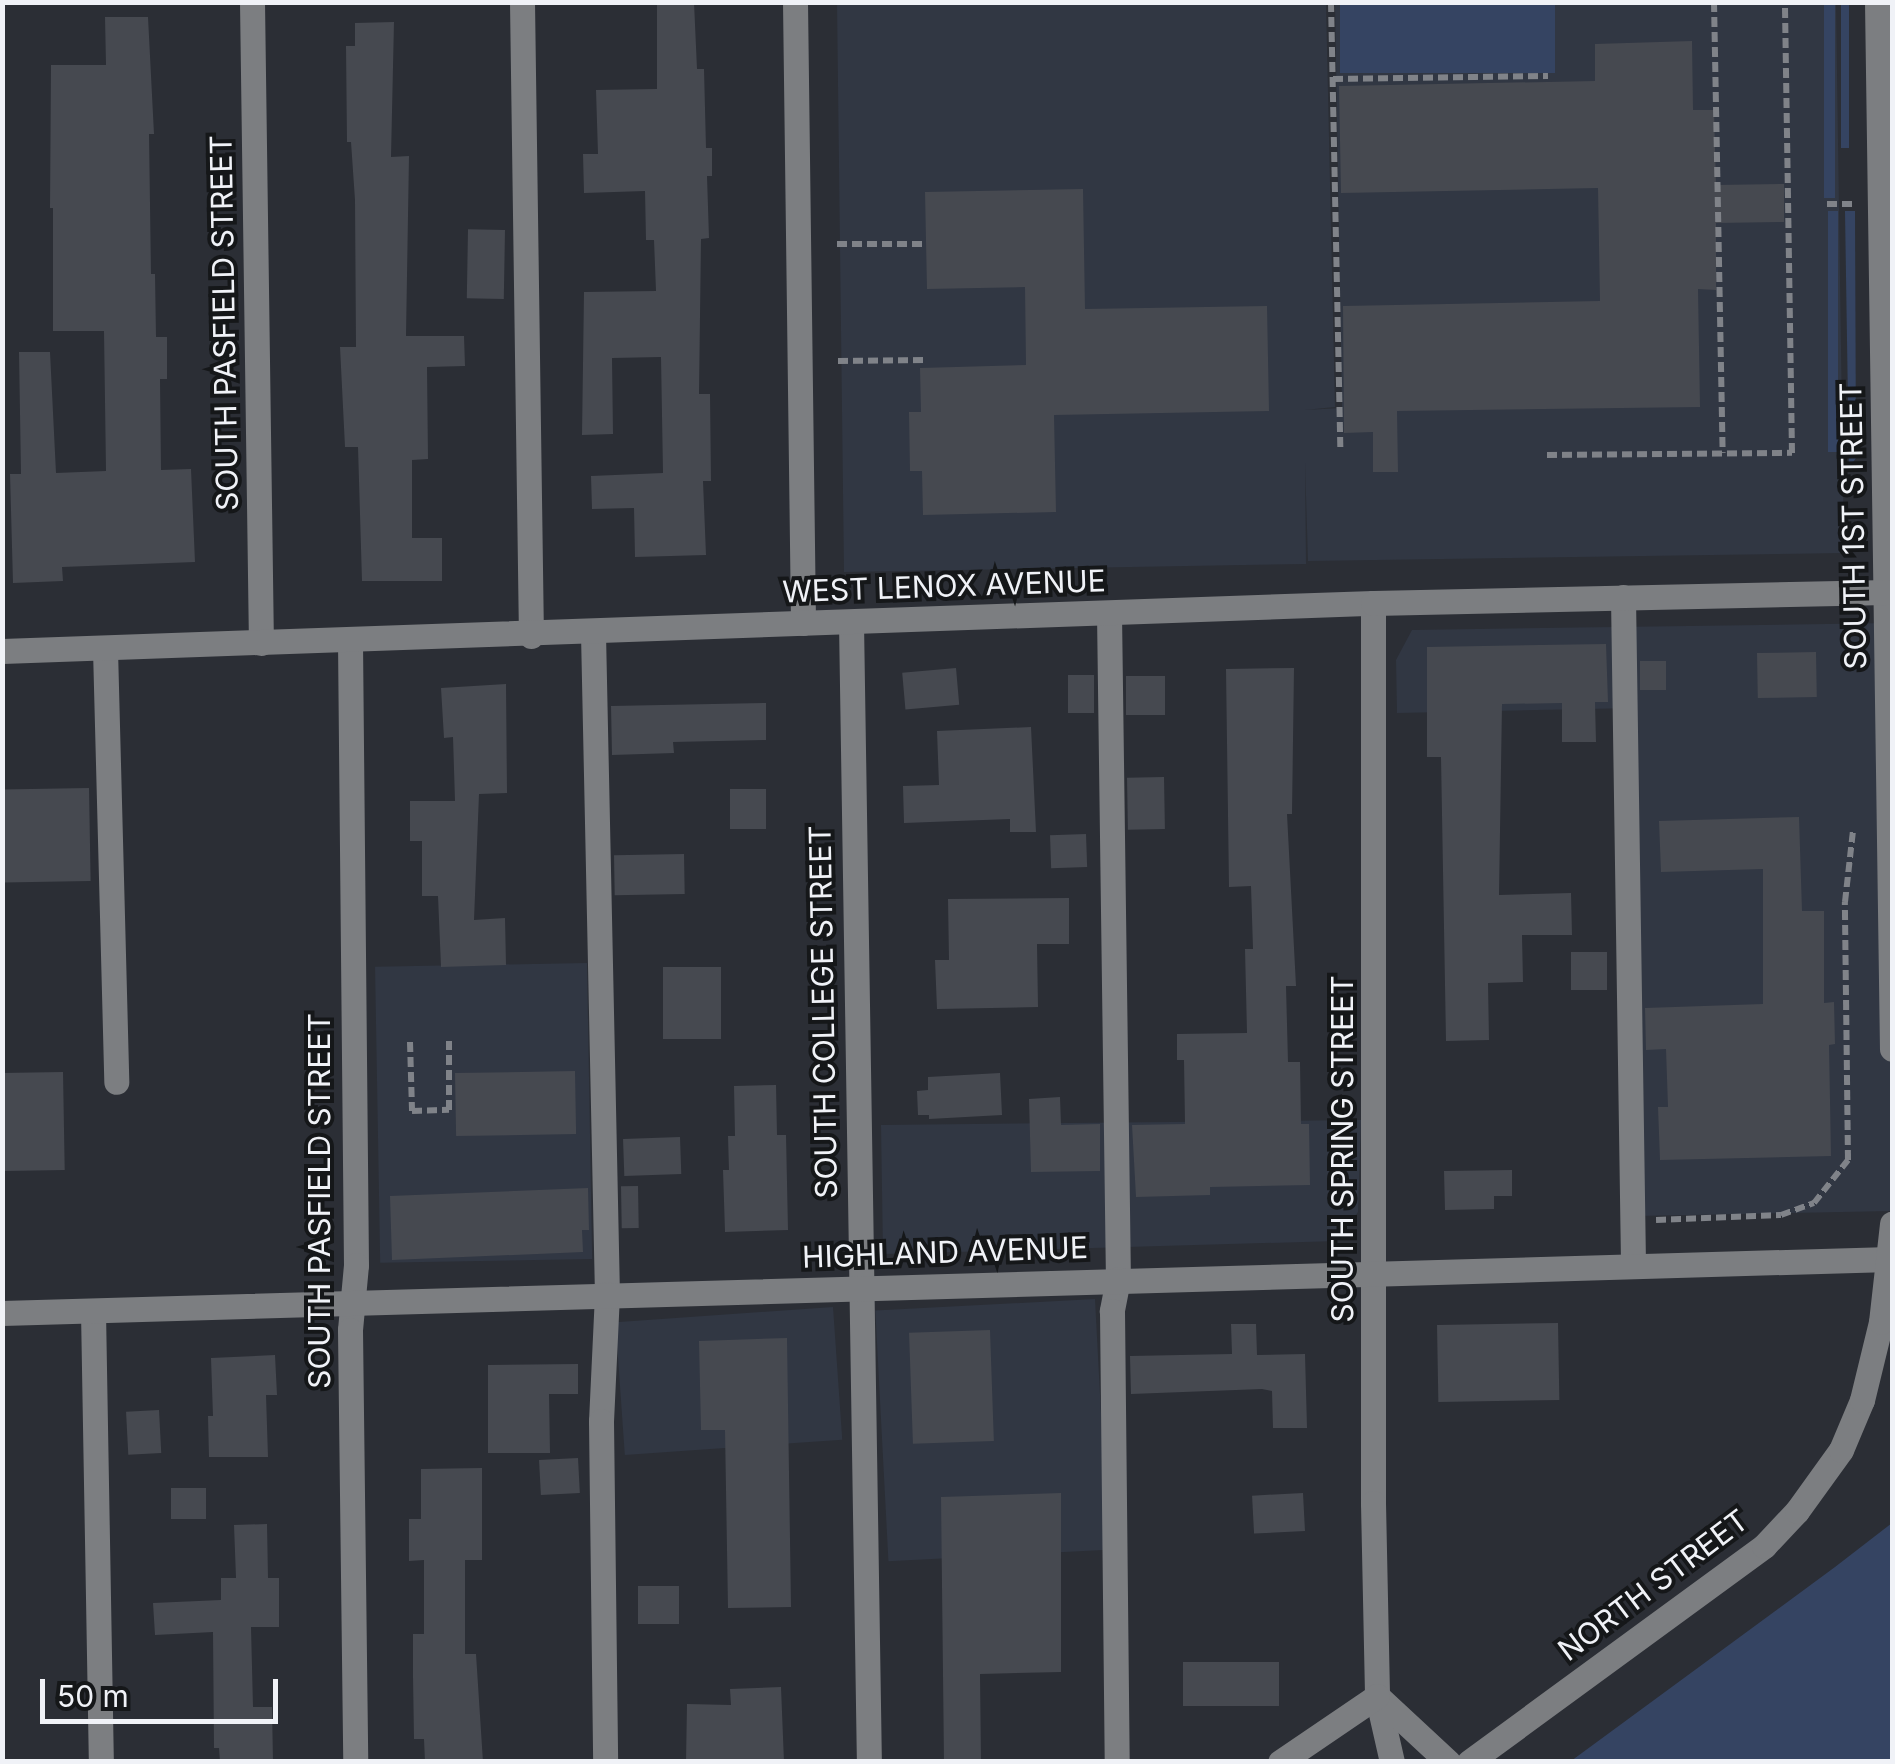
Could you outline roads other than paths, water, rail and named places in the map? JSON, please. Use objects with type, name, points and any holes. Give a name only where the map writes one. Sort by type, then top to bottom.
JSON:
[{"type":"street","name":"SOUTH PASFIELD STREET","points":[[252,2],[261,643]]},
{"type":"street","points":[[522,2],[532,636]]},
{"type":"street","points":[[794,2],[803,623]]},
{"type":"street","name":"SOUTH 1ST STREET","points":[[1877,2],[1889,605],[1892,1049]]},
{"type":"street","name":"WEST LENOX AVENUE","points":[[2,652],[1373,603],[1623,597],[1889,605]]},
{"type":"street","points":[[1623,597],[1633,1265]]},
{"type":"street","name":"SOUTH SPRING STREET","points":[[1373,603],[1377,1696],[1392,1762]]},
{"type":"street","points":[[1109,613],[1118,1279],[1112,1311],[1117,1762]]},
{"type":"street","name":"SOUTH COLLEGE STREET","points":[[851,622],[869,1762]]},
{"type":"street","points":[[593,633],[607,1294],[601,1421],[604,1762]]},
{"type":"street","name":"SOUTH PASFIELD STREET","points":[[350,640],[350,1330],[355,1762]]},
{"type":"street","points":[[105,649],[116,1082]]},
{"type":"street","points":[[1890,1259],[1892,1224]]},
{"type":"street","name":"HIGHLAND AVENUE","points":[[2,1313],[1890,1259]]},
{"type":"street","name":"NORTH STREET","points":[[1468,1762],[1764,1546],[1797,1511],[1841,1450],[1862,1400],[1881,1322],[1890,1259]]},
{"type":"street","points":[[92,1310],[100,1762]]},
{"type":"street","points":[[1280,1762],[1377,1696],[1448,1762]]}]
